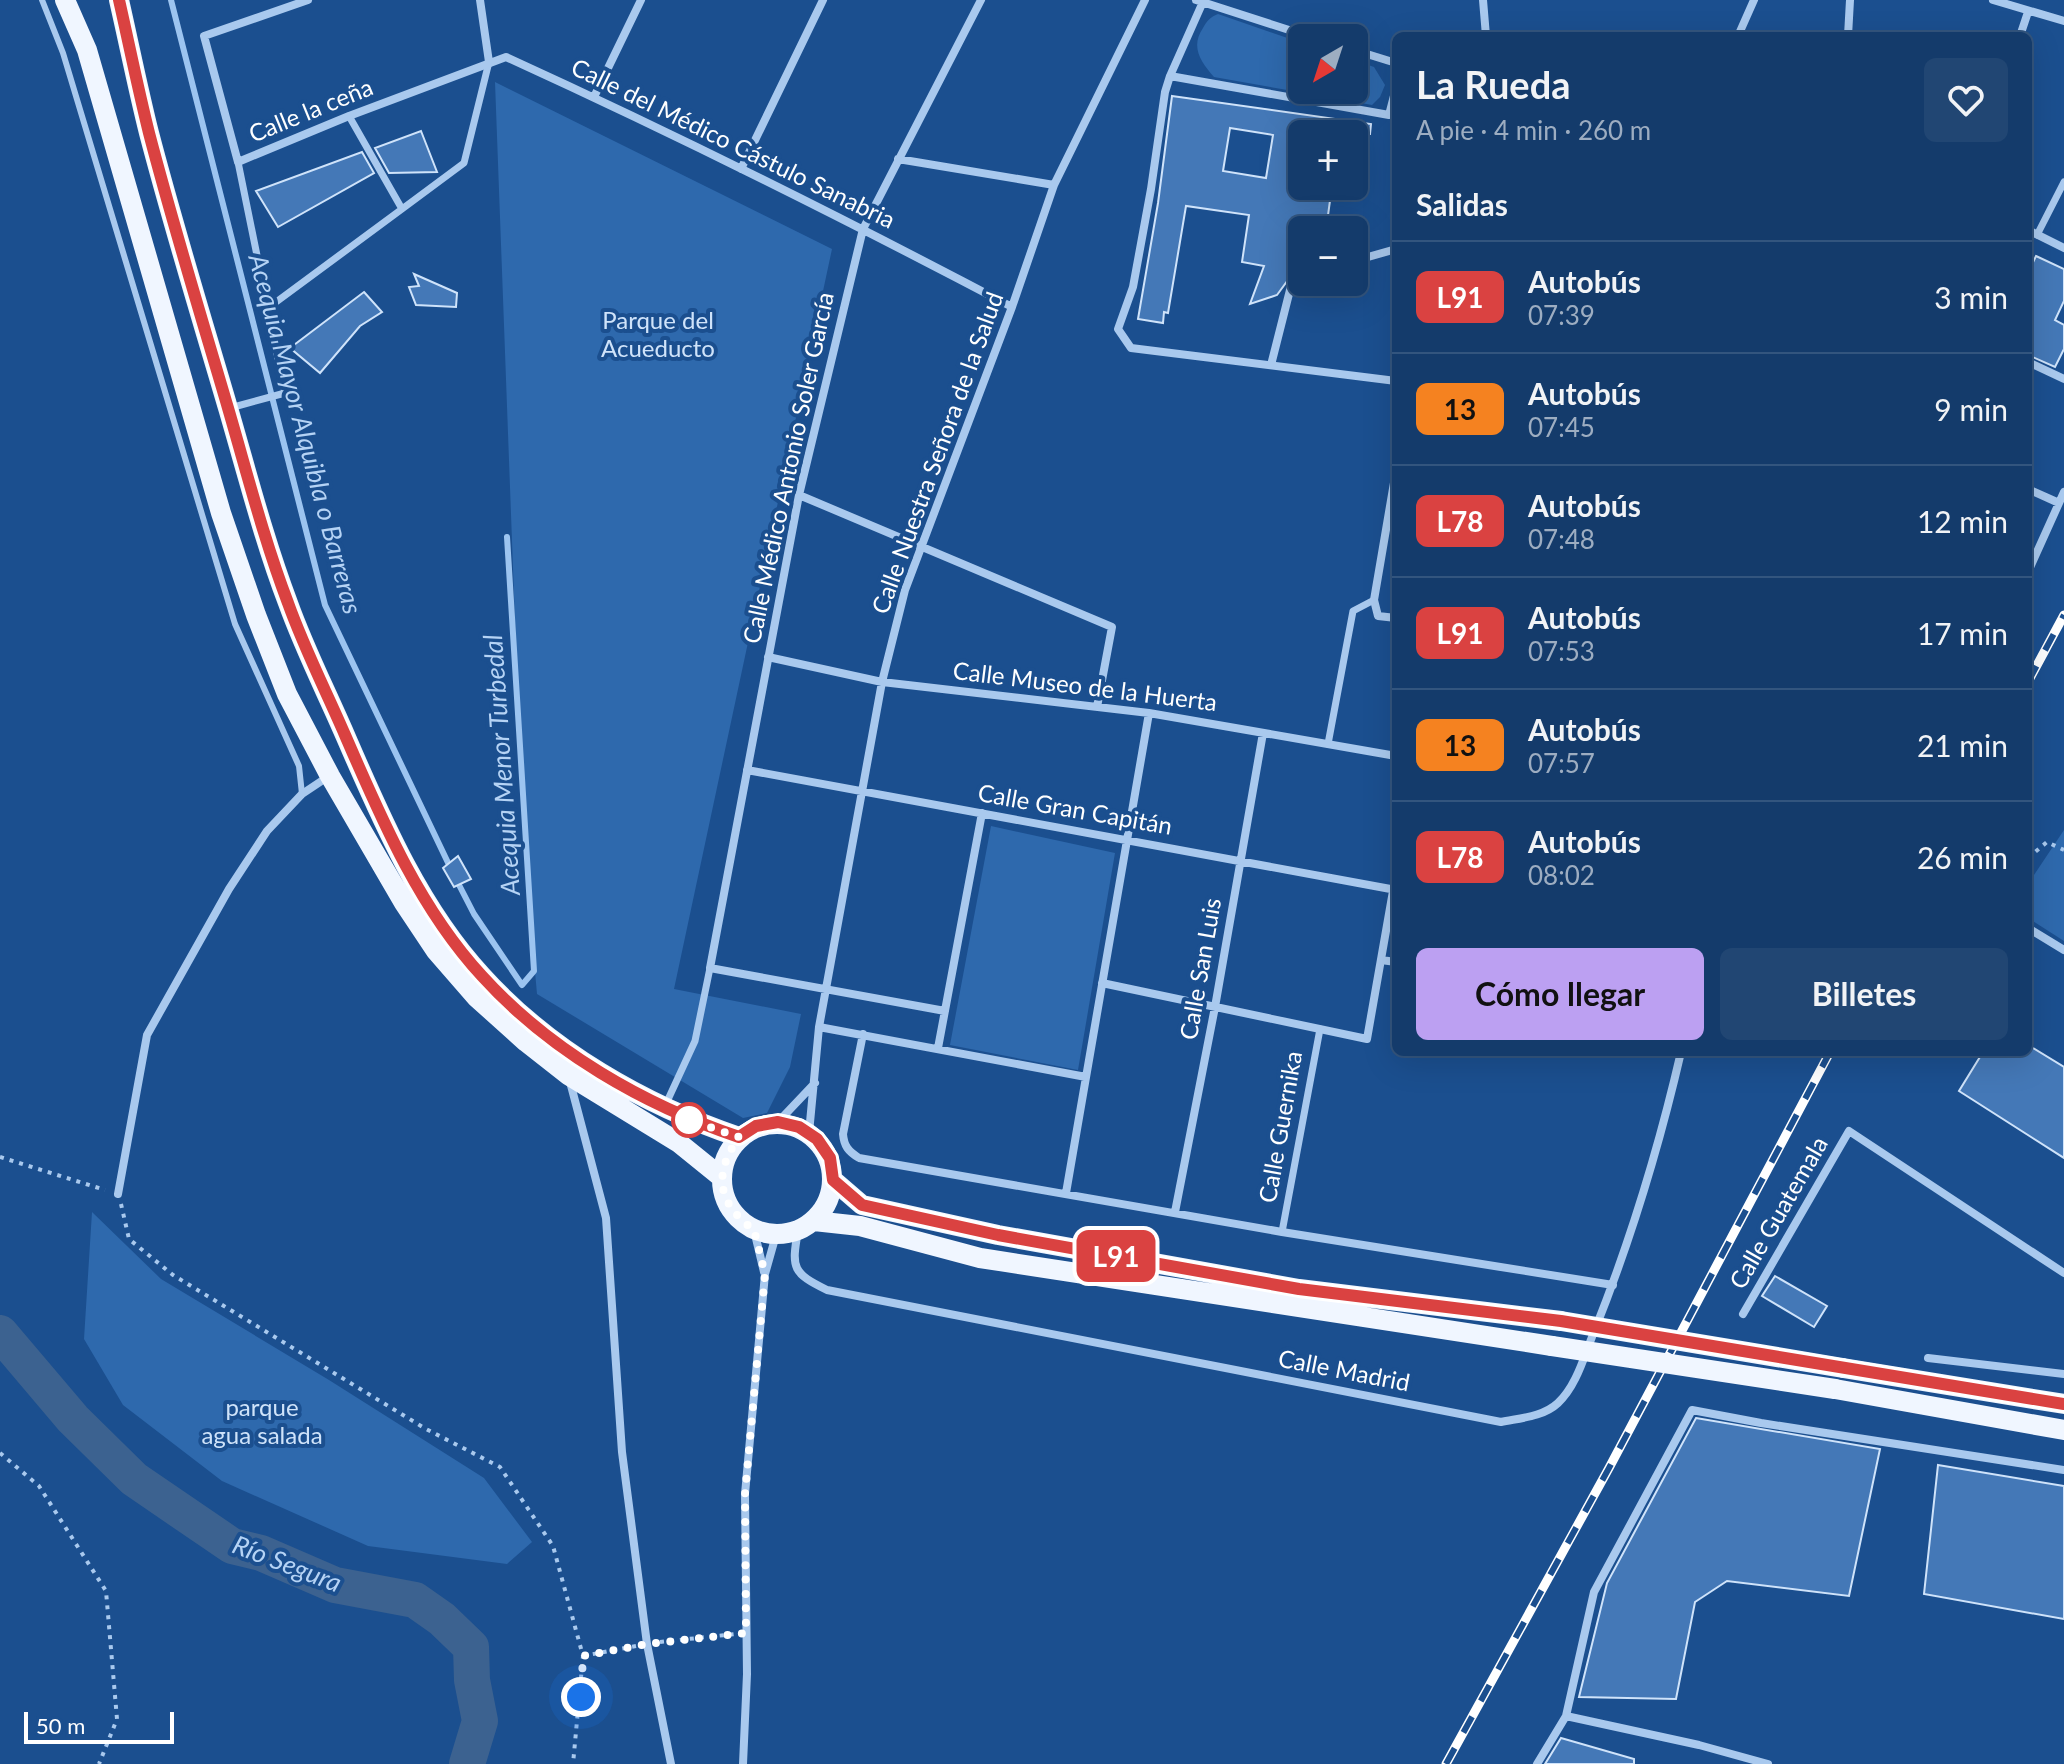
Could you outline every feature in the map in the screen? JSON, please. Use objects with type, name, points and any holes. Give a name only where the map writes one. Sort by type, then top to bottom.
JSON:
[{"type":"main road","points":[[65,0],[87,50],[221,513],[287,694],[330,776],[404,903],[436,951],[476,997],[568,1075],[679,1143],[721,1177]]},
{"type":"main road","points":[[119,0],[149,131],[288,604],[377,809],[444,929],[482,976],[527,1019],[570,1052],[622,1085],[689,1120],[739,1137]]},
{"type":"main road","points":[[806,1226],[829,1201],[833,1180],[830,1158],[817,1139],[799,1127],[778,1122],[756,1126],[739,1137],[726,1156],[721,1177],[725,1199],[737,1218],[754,1230],[776,1235],[806,1226],[860,1226],[980,1258],[1835,1389],[2064,1430]]},
{"type":"main road","points":[[833,1180],[862,1205],[998,1235],[1299,1289],[1561,1321],[2064,1404]]},
{"type":"street","name":"Calle la ceña","points":[[308,0],[204,36],[238,162],[489,62]]},
{"type":"street","points":[[268,308],[464,163],[489,62],[480,0]]},
{"type":"street","points":[[594,97],[641,0]]},
{"type":"street","points":[[741,169],[823,0]]},
{"type":"street","name":"Calle Médico Antonio Soler García","points":[[710,968],[799,495],[863,229],[981,0]]},
{"type":"street","name":"Calle Nuestra Señora de la Salud","points":[[809,1133],[819,1027],[882,682],[905,590],[1012,307],[1054,185],[1145,0]]},
{"type":"street","points":[[1483,0],[1486,32]]},
{"type":"street","points":[[1740,32],[1754,0]]},
{"type":"street","points":[[1848,32],[1850,0]]},
{"type":"street","points":[[1993,0],[2064,21]]},
{"type":"street","points":[[1288,30],[1199,2],[1170,76],[1133,287],[1118,329],[1131,348],[1392,380]]},
{"type":"street","points":[[2021,32],[2028,12]]},
{"type":"street","points":[[1368,54],[1392,62]]},
{"type":"street","name":"Calle del Médico Cástulo Sanabria","points":[[489,62],[506,57],[594,97],[863,229],[1012,307]]},
{"type":"street","points":[[1170,76],[1389,115],[1392,103]]},
{"type":"street","points":[[349,116],[402,209]]},
{"type":"street","points":[[898,159],[1054,185]]},
{"type":"street","points":[[228,408],[285,393],[238,162]]},
{"type":"street","points":[[2064,182],[2032,232],[2064,248]]},
{"type":"street","points":[[1368,257],[1392,250]]},
{"type":"street","points":[[1271,365],[1288,296]]},
{"type":"street","points":[[2032,364],[2064,379]]},
{"type":"street","points":[[2032,491],[2059,503]]},
{"type":"street","points":[[2032,563],[2064,492]]},
{"type":"street","points":[[799,495],[1112,627],[1097,707]]},
{"type":"street","points":[[1392,509],[1374,600],[1378,616],[1392,618]]},
{"type":"street","points":[[1328,744],[1353,611],[1374,600]]},
{"type":"street","name":"Calle Museo de la Huerta","points":[[768,657],[882,682],[1149,713],[1392,755]]},
{"type":"street","points":[[1066,1193],[1149,713]]},
{"type":"street","name":"Calle San Luis","points":[[1175,1212],[1263,733]]},
{"type":"street","name":"Calle Gran Capitán","points":[[747,770],[1392,889]]},
{"type":"street","points":[[118,1194],[147,1035],[229,889],[267,831],[302,794],[330,776]]},
{"type":"street","points":[[938,1048],[982,813]]},
{"type":"street","points":[[1102,983],[1367,1039],[1392,905]]},
{"type":"street","points":[[2032,930],[2064,950]]},
{"type":"street","points":[[1381,960],[1392,961]]},
{"type":"street","points":[[665,1107],[695,1041],[710,968],[945,1011]]},
{"type":"street","points":[[819,1027],[1086,1077]]},
{"type":"street","name":"Calle Guernika","points":[[1282,1232],[1320,1029]]},
{"type":"street","points":[[863,1034],[843,1134],[849,1152],[859,1158],[1282,1232],[1613,1285]]},
{"type":"street","name":"Calle Madrid","points":[[806,1226],[793,1257],[800,1274],[827,1290],[1501,1422],[1539,1415],[1557,1404],[1573,1383],[1613,1285],[1666,1119],[1680,1056]]},
{"type":"street","points":[[568,1075],[606,1218],[622,1452],[647,1644],[671,1764]]},
{"type":"street","points":[[778,1122],[815,1082]]},
{"type":"street","name":"Calle Guatemala","points":[[1743,1314],[1849,1131],[2064,1273]]},
{"type":"street","points":[[754,1230],[765,1274]]},
{"type":"street","points":[[743,1764],[745,1494],[765,1274],[776,1235]]},
{"type":"street","points":[[1928,1358],[2064,1374]]},
{"type":"street","points":[[1537,1764],[1566,1716],[1594,1592],[1692,1410],[2064,1470]]},
{"type":"street","points":[[1566,1716],[1699,1745],[1768,1764]]},
{"type":"lane","points":[[42,0],[63,53],[235,624],[299,766],[302,794]]},
{"type":"path","points":[[2032,855],[2047,842],[2064,850]]},
{"type":"path","points":[[0,1157],[118,1194],[129,1239],[173,1275],[426,1429],[500,1467],[553,1546],[583,1656],[573,1764]]},
{"type":"path","points":[[0,1453],[39,1486],[106,1591],[117,1719],[99,1764]]},
{"type":"path","points":[[583,1656],[647,1644],[746,1633]]},
{"type":"green space","points":[[1218,14],[1288,38],[1288,90],[1214,77],[1201,60],[1197,48],[1199,35]]},
{"type":"green space","points":[[1368,65],[1374,67],[1385,85],[1372,105],[1366,104]]},
{"type":"green space","name":"Parque del Acueducto","points":[[495,82],[832,249],[674,989],[801,1014],[790,1067],[767,1113],[743,1118],[537,994],[523,838]]},
{"type":"green space","points":[[991,826],[1115,853],[1078,1070],[950,1045]]},
{"type":"green space","points":[[2064,830],[2064,941],[2032,921],[2032,878]]},
{"type":"green space","name":"parque agua salada","points":[[92,1212],[161,1279],[484,1478],[532,1542],[507,1564],[368,1546],[222,1481],[123,1405],[84,1339]]},
{"type":"building","points":[[1172,96],[1343,120],[1288,120],[1288,200],[1330,200],[1328,216],[1288,216],[1288,280],[1277,295],[1250,304],[1264,266],[1242,262],[1249,215],[1186,206],[1168,313],[1164,312],[1163,323],[1138,319]],"holes":[[[1230,128],[1273,135],[1266,178],[1223,171]]]},
{"type":"building","points":[[421,131],[437,172],[389,173],[375,148]]},
{"type":"building","points":[[362,152],[374,173],[278,227],[256,191]]},
{"type":"building","points":[[2036,256],[2064,269],[2064,301],[2055,320],[2064,325],[2064,349],[2055,367],[2032,357],[2032,264]]},
{"type":"building","points":[[414,274],[457,293],[456,307],[416,305],[409,287],[419,286]]},
{"type":"building","points":[[364,292],[382,312],[360,326],[320,373],[290,348]]},
{"type":"building","points":[[458,856],[471,879],[454,887],[443,868]]},
{"type":"building","points":[[2032,1047],[2064,1067],[2064,1158],[1959,1091],[1981,1056],[2032,1056]]},
{"type":"building","points":[[1775,1276],[1827,1306],[1814,1327],[1762,1296]]},
{"type":"building","points":[[1696,1418],[1880,1449],[1849,1596],[1727,1581],[1695,1602],[1676,1699],[1579,1697],[1607,1583]]},
{"type":"building","points":[[1938,1465],[2064,1486],[2064,1619],[1924,1594]]},
{"type":"building","points":[[1561,1738],[1634,1759],[1634,1764],[1545,1764]]},
{"type":"waterway","name":"Acequia Mayor Alquibla o Barreras","points":[[171,0],[325,605],[451,869]]},
{"type":"waterway","name":"Acequia Menor Turbedal","points":[[456,879],[474,914],[522,985],[534,971],[507,537]]},
{"type":"waterway","name":"Río Segura","points":[[0,1333],[73,1419],[134,1479],[232,1546],[261,1553],[335,1585],[415,1600],[442,1619],[471,1647],[472,1680],[480,1721],[467,1764]]},
{"type":"railway","points":[[2032,675],[2064,615]]},
{"type":"railway","points":[[1446,1764],[1609,1468],[1828,1056]]},
{"type":"bus line","name":"L91","points":[[119,0],[149,131],[189,277],[288,604],[377,809],[444,929],[482,976],[527,1019],[570,1052],[622,1085],[689,1120],[739,1137],[756,1126],[778,1122],[799,1127],[817,1139],[830,1158],[833,1180],[862,1205],[998,1235],[1299,1289],[1561,1321],[2064,1404]]},
{"type":"route","points":[[581,1697],[583,1656],[647,1644],[746,1633],[745,1494],[765,1274],[754,1230],[737,1218],[725,1199],[721,1177],[726,1156],[739,1137],[689,1120]]}]
